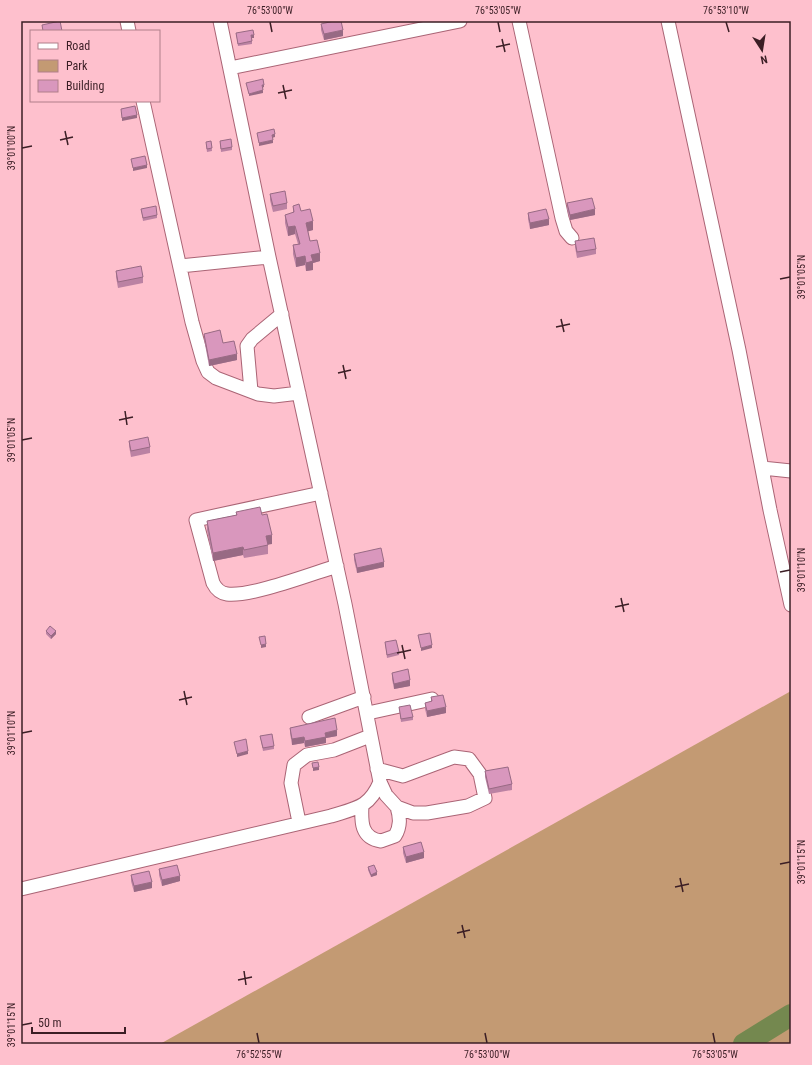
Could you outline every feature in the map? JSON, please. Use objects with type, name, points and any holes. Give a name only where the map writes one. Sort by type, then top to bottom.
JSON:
[{"type":"lane","points":[[220,21],[268,257],[282,314],[368,713],[370,736],[378,775],[386,795],[397,807],[413,813],[427,813],[468,806],[485,798],[480,774],[469,759],[454,757],[403,776],[378,775]]},
{"type":"lane","points":[[230,68],[460,21]]},
{"type":"lane","points":[[519,21],[562,218],[566,231],[572,238]]},
{"type":"lane","points":[[668,21],[739,350],[791,605]]},
{"type":"lane","points":[[144,102],[192,322],[203,361],[208,372],[216,378],[251,391],[274,396],[299,393]]},
{"type":"lane","points":[[180,266],[268,257]]},
{"type":"lane","points":[[251,391],[247,346],[252,338],[282,314]]},
{"type":"lane","points":[[762,468],[791,471]]},
{"type":"lane","points":[[321,493],[196,520],[213,583],[218,591],[225,594],[253,591],[337,566]]},
{"type":"lane","points":[[309,717],[364,697]]},
{"type":"lane","points":[[368,713],[432,699]]},
{"type":"lane","points":[[299,822],[291,783],[294,765],[307,755],[334,750],[370,736]]},
{"type":"lane","points":[[21,889],[181,853],[299,822],[331,816],[369,801],[378,775]]},
{"type":"lane","points":[[362,805],[361,821],[364,830],[368,836],[381,841],[396,836],[398,832],[400,818],[397,807]]},
{"type":"green space","points":[[791,691],[791,1044],[160,1044]]},
{"type":"building","points":[[60,21],[62,30],[43,30],[42,25]]},
{"type":"building","points":[[341,21],[343,30],[324,34],[321,24]]},
{"type":"building","points":[[253,30],[254,35],[251,35],[252,41],[238,44],[236,33]]},
{"type":"building","points":[[263,79],[263,90],[249,94],[246,83]]},
{"type":"building","points":[[135,106],[137,115],[122,118],[121,109]]},
{"type":"building","points":[[274,129],[275,134],[272,135],[273,140],[259,143],[257,133]]},
{"type":"building","points":[[231,139],[232,147],[221,149],[220,141]]},
{"type":"building","points":[[211,141],[212,148],[207,149],[206,142]]},
{"type":"building","points":[[145,156],[147,165],[133,168],[131,159]]},
{"type":"building","points":[[285,191],[287,203],[273,206],[270,194]]},
{"type":"building","points":[[592,198],[595,209],[570,215],[567,203]]},
{"type":"building","points":[[299,204],[301,211],[310,209],[313,221],[306,223],[310,241],[317,240],[320,253],[311,255],[313,261],[306,263],[305,256],[296,258],[293,245],[300,244],[295,226],[288,227],[285,215],[294,212],[293,206]]},
{"type":"building","points":[[156,206],[157,215],[143,218],[141,209]]},
{"type":"building","points":[[546,209],[549,219],[530,223],[528,213]]},
{"type":"building","points":[[594,238],[596,249],[577,252],[575,241]]},
{"type":"building","points":[[141,266],[143,277],[118,282],[116,271]]},
{"type":"building","points":[[220,330],[223,343],[234,341],[237,354],[209,360],[204,334]]},
{"type":"building","points":[[148,437],[150,447],[131,451],[129,441]]},
{"type":"building","points":[[260,507],[262,515],[267,514],[272,535],[266,536],[268,545],[244,550],[243,547],[213,553],[207,521],[237,515],[236,512]]},
{"type":"building","points":[[381,548],[384,562],[357,568],[354,554]]},
{"type":"building","points":[[50,626],[56,631],[51,636],[46,631]]},
{"type":"building","points":[[430,633],[432,645],[421,648],[418,635]]},
{"type":"building","points":[[265,636],[266,644],[261,645],[259,637]]},
{"type":"building","points":[[396,640],[399,652],[387,655],[385,642]]},
{"type":"building","points":[[408,669],[410,680],[394,684],[392,673]]},
{"type":"building","points":[[443,695],[446,707],[427,711],[425,703],[432,701],[431,697]]},
{"type":"building","points":[[410,705],[413,717],[401,719],[399,707]]},
{"type":"building","points":[[335,718],[337,730],[325,733],[326,737],[305,741],[304,737],[292,739],[290,728]]},
{"type":"building","points":[[272,734],[274,746],[263,748],[260,736]]},
{"type":"building","points":[[246,739],[248,751],[237,754],[234,742]]},
{"type":"building","points":[[318,762],[319,767],[313,768],[312,763]]},
{"type":"building","points":[[508,767],[512,784],[489,789],[485,771]]},
{"type":"building","points":[[421,842],[424,852],[406,857],[403,847]]},
{"type":"building","points":[[177,865],[180,876],[162,880],[159,869]]},
{"type":"building","points":[[374,865],[377,872],[371,875],[368,867]]},
{"type":"building","points":[[149,871],[152,882],[134,886],[131,875]]},
{"type":"waterway","points":[[744,1044],[791,1015]]}]
